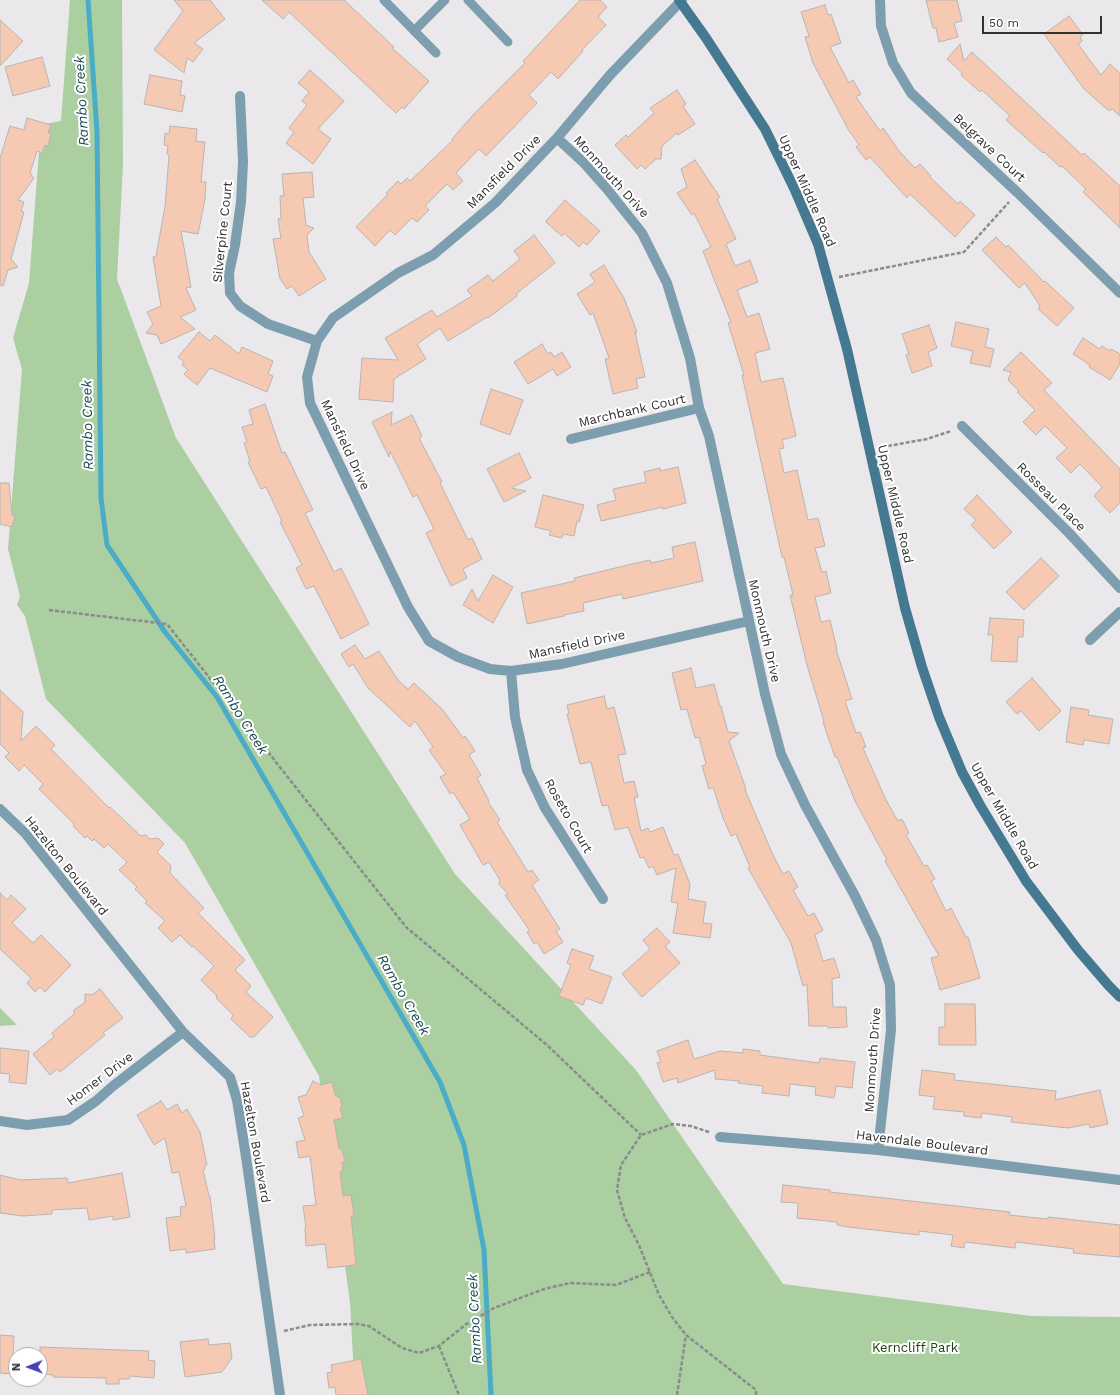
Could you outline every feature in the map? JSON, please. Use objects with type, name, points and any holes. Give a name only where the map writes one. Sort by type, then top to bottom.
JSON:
[{"type":"street","name":"Belgrave Court","points":[[880,0],[881,26],[888,48],[893,63],[911,93],[1018,193],[1120,293]]},
{"type":"street","name":"Mansfield Drive","points":[[680,1],[610,76],[557,138],[495,203],[433,255],[398,273],[334,318],[317,341],[307,377],[310,403],[408,607],[429,641],[458,657],[490,669],[511,671],[562,664],[749,621]]},
{"type":"street","name":"Upper Middle Road","points":[[680,1],[765,129],[794,188],[815,237],[847,349],[911,630],[939,717],[962,772],[991,824],[1026,881],[1078,950],[1120,997]]},
{"type":"street","name":"Silverpine Court","points":[[240,96],[243,162],[241,202],[235,245],[229,273],[230,293],[240,306],[268,324],[317,341]]},
{"type":"street","name":"Monmouth Drive","points":[[557,138],[583,162],[607,189],[642,233],[667,283],[690,358],[699,408],[709,436],[765,694],[781,754],[805,805],[855,896],[876,940],[890,985],[891,1030],[878,1150]]},
{"type":"street","name":"Marchbank Court","points":[[571,439],[699,408]]},
{"type":"street","name":"Rosseau Place","points":[[962,426],[1069,533],[1120,588]]},
{"type":"street","points":[[1090,640],[1120,612]]},
{"type":"street","name":"Roseto Court","points":[[511,671],[515,716],[528,770],[545,808],[603,899]]},
{"type":"street","name":"Hazelton Boulevard","points":[[0,809],[25,833],[183,1032],[230,1077],[237,1100],[246,1157],[280,1395]]},
{"type":"street","name":"Homer Drive","points":[[0,1121],[27,1125],[68,1120],[96,1101],[183,1032]]},
{"type":"street","name":"Havendale Boulevard","points":[[720,1137],[878,1150],[1120,1180]]},
{"type":"lane","points":[[384,0],[436,53]]},
{"type":"lane","points":[[414,31],[445,0]]},
{"type":"lane","points":[[468,0],[508,42]]},
{"type":"path","points":[[828,279],[964,252],[1018,193]]},
{"type":"path","points":[[870,449],[927,439],[962,426]]},
{"type":"path","points":[[48,610],[167,624],[406,927],[547,1045],[641,1136]]},
{"type":"path","points":[[720,1137],[691,1126],[673,1124],[641,1136],[621,1165],[617,1190],[625,1218],[640,1245],[659,1296],[672,1317],[686,1335],[756,1390],[756,1395]]},
{"type":"path","points":[[272,1334],[310,1325],[357,1324],[370,1326],[402,1348],[419,1353],[439,1346],[465,1325],[494,1308],[544,1289],[570,1283],[616,1285],[650,1272]]},
{"type":"path","points":[[677,1395],[686,1335]]},
{"type":"path","points":[[439,1346],[459,1395]]},
{"type":"green space","name":"Kerncliff Park","points":[[70,0],[122,0],[123,165],[117,279],[176,438],[455,874],[636,1070],[783,1284],[1031,1316],[1120,1317],[1120,1395],[355,1395],[350,1302],[319,1076],[185,843],[46,699],[25,616],[17,605],[20,596],[8,549],[22,369],[13,338],[29,283],[41,125],[61,121]]},
{"type":"green space","points":[[0,1008],[17,1025],[0,1026]]},
{"type":"building","points":[[174,0],[210,0],[225,19],[194,43],[203,49],[193,62],[187,58],[184,73],[154,50],[183,11]]},
{"type":"building","points":[[262,0],[344,0],[394,47],[392,48],[429,81],[404,109],[402,107],[396,113],[289,12],[283,19]]},
{"type":"building","points":[[580,0],[600,0],[607,7],[598,17],[606,25],[582,50],[583,51],[558,79],[551,72],[529,95],[537,103],[486,156],[479,149],[456,173],[463,181],[453,190],[447,184],[425,206],[429,210],[417,222],[412,218],[395,235],[390,230],[375,246],[356,227],[388,194],[386,193],[398,181],[401,184],[407,178],[410,181],[453,140],[452,139],[474,114],[525,63],[523,61]]},
{"type":"building","points":[[926,0],[957,0],[962,21],[954,23],[958,37],[939,42],[936,28],[933,28]]},
{"type":"building","points":[[825,5],[828,15],[831,14],[841,43],[830,47],[849,83],[853,80],[861,94],[856,97],[880,131],[883,128],[900,152],[915,168],[920,164],[931,176],[930,177],[958,204],[960,201],[975,215],[955,237],[910,194],[907,198],[870,157],[866,160],[856,147],[859,145],[848,129],[813,63],[805,37],[809,36],[801,12]]},
{"type":"building","points":[[1069,16],[1083,35],[1080,37],[1082,41],[1078,44],[1101,75],[1110,64],[1120,73],[1120,116],[1112,109],[1109,111],[1084,89],[1044,34]]},
{"type":"building","points":[[0,20],[23,41],[0,66]]},
{"type":"building","points":[[960,44],[964,61],[972,52],[1082,155],[1084,153],[1120,186],[1120,228],[1083,192],[1086,189],[1062,166],[1060,167],[1006,120],[1010,116],[982,90],[980,92],[961,75],[962,73],[947,59]]},
{"type":"building","points":[[42,57],[50,86],[13,96],[5,67]]},
{"type":"building","points":[[310,70],[344,101],[318,129],[331,139],[313,164],[286,143],[294,132],[289,128],[307,105],[302,101],[309,92],[298,83]]},
{"type":"building","points":[[150,75],[182,81],[180,95],[185,96],[182,112],[144,104]]},
{"type":"building","points":[[677,90],[686,104],[683,106],[695,124],[678,135],[677,133],[662,146],[661,159],[656,159],[645,169],[641,165],[637,169],[615,145],[626,135],[628,137],[654,113],[650,108]]},
{"type":"building","points":[[27,118],[51,125],[48,133],[51,134],[48,146],[45,145],[42,153],[37,151],[30,173],[34,178],[18,200],[24,202],[21,211],[24,212],[11,259],[18,267],[8,270],[3,286],[0,285],[0,158],[10,126],[24,130]]},
{"type":"building","points":[[170,126],[197,129],[196,141],[205,142],[201,182],[206,182],[205,199],[198,234],[181,231],[191,287],[186,288],[196,310],[180,317],[195,329],[161,344],[157,335],[146,333],[153,324],[147,312],[161,306],[153,257],[156,256],[165,207],[169,155],[167,154],[168,146],[164,145],[165,133],[169,134]]},
{"type":"building","points":[[695,160],[720,197],[717,199],[736,239],[726,244],[735,266],[750,260],[758,282],[737,290],[747,317],[759,313],[770,349],[755,353],[761,382],[783,378],[796,436],[782,440],[784,448],[779,449],[784,473],[797,470],[808,520],[818,518],[825,546],[815,548],[822,572],[826,571],[831,593],[815,597],[821,622],[830,620],[836,649],[852,699],[845,701],[856,733],[860,732],[866,747],[863,748],[886,800],[898,821],[902,819],[909,833],[906,835],[924,866],[927,865],[935,879],[931,881],[946,911],[951,908],[966,937],[968,937],[980,978],[940,990],[931,958],[939,956],[885,861],[887,860],[856,803],[837,757],[835,757],[823,722],[824,721],[807,665],[790,595],[793,595],[784,557],[782,557],[742,375],[744,375],[728,323],[731,322],[703,251],[711,247],[694,213],[692,215],[677,193],[687,187],[681,169]]},
{"type":"building","points":[[312,172],[314,197],[303,198],[306,225],[314,228],[307,235],[309,252],[326,279],[299,296],[292,286],[287,289],[280,279],[273,239],[281,238],[278,219],[281,218],[280,196],[284,196],[282,174]]},
{"type":"building","points":[[565,200],[600,231],[587,245],[583,242],[579,247],[564,233],[562,236],[546,221]]},
{"type":"building","points":[[534,235],[555,263],[516,294],[517,296],[488,318],[487,317],[448,341],[440,328],[417,344],[426,359],[394,379],[393,402],[359,399],[362,358],[398,360],[385,338],[432,310],[437,317],[472,296],[467,290],[488,275],[493,281],[520,259],[514,251]]},
{"type":"building","points":[[996,237],[1006,247],[1008,245],[1044,282],[1045,281],[1074,308],[1057,326],[1038,309],[1040,306],[1025,283],[1019,288],[982,250]]},
{"type":"building","points":[[604,265],[624,298],[637,332],[635,332],[645,377],[636,379],[638,388],[613,394],[605,359],[609,358],[593,313],[590,315],[577,294],[595,282],[590,274]]},
{"type":"building","points":[[956,322],[989,329],[985,347],[994,349],[990,367],[970,363],[973,351],[951,346]]},
{"type":"building","points":[[929,325],[937,348],[928,352],[932,366],[912,373],[906,355],[909,354],[902,334]]},
{"type":"building","points":[[199,332],[210,341],[215,335],[239,354],[242,347],[273,361],[268,374],[273,376],[267,392],[210,368],[197,385],[184,374],[188,370],[182,365],[184,362],[178,357]]},
{"type":"building","points":[[1083,338],[1100,349],[1102,346],[1110,351],[1111,349],[1120,354],[1120,364],[1110,380],[1089,367],[1090,365],[1073,354]]},
{"type":"building","points":[[542,344],[548,354],[551,352],[554,357],[562,352],[571,367],[557,376],[553,369],[528,384],[514,362]]},
{"type":"building","points":[[1021,352],[1052,383],[1044,390],[1120,469],[1120,503],[1110,513],[1094,496],[1102,487],[1080,464],[1071,473],[1056,458],[1067,448],[1045,426],[1036,435],[1023,422],[1035,410],[1017,392],[1019,391],[1008,380],[1011,372],[1003,370]]},
{"type":"building","points":[[491,389],[523,400],[510,435],[480,424]]},
{"type":"building","points":[[265,404],[282,453],[285,452],[313,510],[305,513],[334,572],[341,568],[369,624],[341,639],[314,586],[306,589],[296,568],[302,565],[280,522],[282,521],[266,487],[261,489],[248,462],[250,461],[244,443],[247,442],[242,427],[253,424],[249,410]]},
{"type":"building","points":[[392,412],[391,425],[412,415],[422,436],[419,438],[442,482],[440,483],[468,540],[472,538],[482,559],[463,569],[467,578],[451,586],[426,533],[434,529],[417,495],[413,497],[390,451],[389,457],[372,422]]},
{"type":"building","points":[[519,453],[531,478],[511,488],[526,491],[504,502],[487,469]]},
{"type":"building","points":[[678,467],[686,503],[601,521],[597,505],[616,500],[613,489],[646,482],[644,472],[660,468],[660,471]]},
{"type":"building","points":[[0,483],[9,483],[12,515],[15,516],[12,527],[0,524]]},
{"type":"building","points":[[543,495],[584,505],[579,522],[577,521],[574,536],[563,534],[562,538],[549,535],[551,531],[535,527]]},
{"type":"building","points":[[977,495],[1012,532],[994,549],[971,525],[976,520],[964,509]]},
{"type":"building","points":[[695,542],[703,581],[623,599],[622,594],[583,603],[584,611],[527,624],[521,593],[575,581],[574,578],[636,563],[650,560],[651,563],[674,558],[672,547]]},
{"type":"building","points":[[1041,558],[1059,576],[1024,610],[1006,592]]},
{"type":"building","points":[[493,575],[513,587],[493,623],[463,605],[472,589],[478,601]]},
{"type":"building","points":[[990,618],[1024,620],[1023,637],[1018,637],[1017,662],[991,661],[993,635],[988,635]]},
{"type":"building","points":[[355,645],[365,659],[379,651],[398,680],[408,689],[414,683],[443,710],[463,738],[465,736],[475,751],[469,755],[481,775],[477,778],[489,801],[488,802],[500,820],[497,822],[528,872],[532,870],[539,880],[532,885],[560,929],[556,931],[563,942],[544,954],[537,942],[534,944],[527,932],[530,931],[505,895],[508,894],[499,884],[500,880],[489,862],[483,865],[460,825],[470,819],[453,792],[450,794],[440,777],[446,774],[429,750],[433,747],[415,721],[410,727],[368,688],[353,664],[349,667],[341,654]]},
{"type":"building","points":[[691,668],[696,688],[714,684],[728,732],[739,733],[729,741],[746,789],[745,790],[773,855],[783,874],[789,871],[798,887],[793,890],[808,916],[814,913],[823,930],[815,935],[823,961],[834,958],[840,977],[832,979],[833,1007],[846,1007],[847,1027],[828,1028],[828,1026],[809,1026],[807,984],[803,986],[791,943],[748,868],[750,867],[736,834],[731,836],[723,818],[713,787],[709,789],[702,766],[706,764],[699,737],[695,738],[687,709],[681,710],[672,673]]},
{"type":"building","points":[[1032,678],[1061,711],[1039,731],[1021,711],[1017,714],[1006,702]]},
{"type":"building","points":[[0,690],[23,712],[21,741],[36,726],[55,745],[51,749],[109,808],[110,807],[141,836],[146,835],[149,839],[158,838],[164,844],[157,852],[171,866],[170,873],[204,908],[198,913],[245,960],[235,970],[251,986],[246,992],[273,1017],[254,1037],[253,1036],[251,1038],[231,1019],[233,1015],[201,980],[214,966],[180,935],[172,942],[158,928],[165,921],[145,903],[147,901],[135,889],[137,887],[119,870],[127,862],[108,844],[104,848],[94,839],[92,841],[87,836],[85,838],[73,826],[74,824],[39,789],[43,784],[24,765],[19,771],[5,757],[9,753],[0,744]]},
{"type":"building","points":[[604,696],[607,709],[614,707],[626,754],[618,755],[624,783],[634,781],[638,797],[634,798],[641,831],[648,828],[650,832],[663,827],[674,855],[678,854],[690,884],[688,899],[706,902],[703,923],[712,924],[710,938],[673,933],[678,903],[671,902],[676,868],[657,875],[653,866],[649,868],[644,857],[640,858],[628,827],[615,830],[608,805],[602,806],[591,762],[580,764],[567,714],[569,714],[567,705]]},
{"type":"building","points":[[1071,707],[1089,710],[1088,715],[1113,719],[1109,744],[1084,740],[1083,745],[1066,742]]},
{"type":"building","points":[[0,893],[7,900],[11,895],[26,909],[12,923],[33,943],[41,935],[71,965],[45,992],[40,987],[35,992],[27,983],[31,978],[0,949]]},
{"type":"building","points":[[657,928],[670,942],[665,946],[680,963],[642,997],[622,974],[650,949],[643,940]]},
{"type":"building","points":[[572,949],[594,956],[589,969],[612,977],[602,1004],[586,998],[583,1005],[559,996],[571,965],[567,963]]},
{"type":"building","points":[[100,989],[123,1018],[103,1033],[105,1035],[60,1072],[57,1069],[50,1075],[33,1054],[54,1037],[52,1033],[75,1013],[73,1011],[85,1002],[85,994],[92,995]]},
{"type":"building","points":[[945,1004],[975,1004],[976,1045],[939,1045],[939,1027],[945,1027]]},
{"type":"building","points":[[688,1040],[694,1059],[720,1051],[743,1053],[743,1049],[760,1051],[760,1055],[819,1063],[820,1058],[855,1062],[852,1088],[836,1086],[834,1098],[815,1095],[816,1087],[790,1084],[789,1096],[762,1093],[763,1086],[738,1083],[739,1081],[715,1079],[715,1070],[678,1083],[677,1078],[663,1082],[657,1063],[661,1062],[657,1051]]},
{"type":"building","points":[[0,1048],[29,1051],[26,1084],[9,1082],[10,1074],[0,1073]]},
{"type":"building","points":[[922,1070],[955,1074],[954,1080],[1056,1091],[1055,1100],[1100,1090],[1108,1124],[1090,1128],[1089,1124],[1068,1128],[1011,1122],[1012,1117],[982,1113],[981,1118],[964,1116],[964,1112],[933,1109],[935,1097],[919,1095]]},
{"type":"building","points":[[313,1081],[321,1085],[332,1082],[335,1095],[340,1098],[342,1105],[340,1109],[343,1118],[334,1120],[339,1149],[342,1149],[345,1162],[342,1162],[343,1171],[340,1172],[343,1196],[351,1195],[354,1216],[351,1216],[356,1265],[328,1268],[325,1244],[306,1246],[306,1228],[303,1206],[316,1205],[310,1156],[299,1158],[296,1142],[305,1140],[298,1118],[304,1116],[298,1097],[306,1095]]},
{"type":"building","points":[[161,1101],[167,1110],[177,1104],[182,1113],[187,1109],[200,1132],[207,1165],[205,1165],[205,1169],[203,1170],[210,1196],[215,1249],[186,1253],[186,1249],[170,1251],[166,1218],[181,1216],[180,1207],[186,1206],[179,1172],[172,1173],[165,1138],[154,1145],[137,1115]]},
{"type":"building","points":[[122,1173],[130,1217],[113,1220],[113,1216],[89,1220],[87,1208],[52,1210],[52,1214],[23,1216],[0,1213],[0,1175],[20,1180],[67,1178],[68,1183]]},
{"type":"building","points":[[783,1185],[830,1190],[830,1192],[1010,1212],[1009,1215],[1048,1219],[1048,1217],[1120,1225],[1120,1257],[1073,1253],[1074,1249],[1016,1242],[1015,1248],[965,1242],[964,1248],[951,1246],[953,1235],[919,1231],[919,1235],[848,1227],[837,1225],[837,1222],[797,1218],[798,1203],[781,1202]]},
{"type":"building","points":[[0,1335],[14,1336],[13,1347],[8,1347],[8,1374],[0,1373]]},
{"type":"building","points":[[208,1339],[209,1345],[230,1343],[232,1358],[222,1372],[185,1377],[180,1342]]},
{"type":"building","points":[[48,1347],[149,1351],[148,1360],[155,1361],[154,1378],[130,1376],[129,1379],[119,1379],[119,1384],[106,1384],[106,1378],[53,1377],[54,1375],[48,1375]]},
{"type":"building","points":[[361,1359],[368,1395],[336,1395],[335,1387],[329,1388],[327,1373],[332,1372],[331,1365]]},
{"type":"waterway","name":"Rambo Creek","points":[[88,0],[97,132],[101,498],[107,545],[165,632],[217,697],[440,1082],[464,1145],[484,1250],[491,1395]]}]
